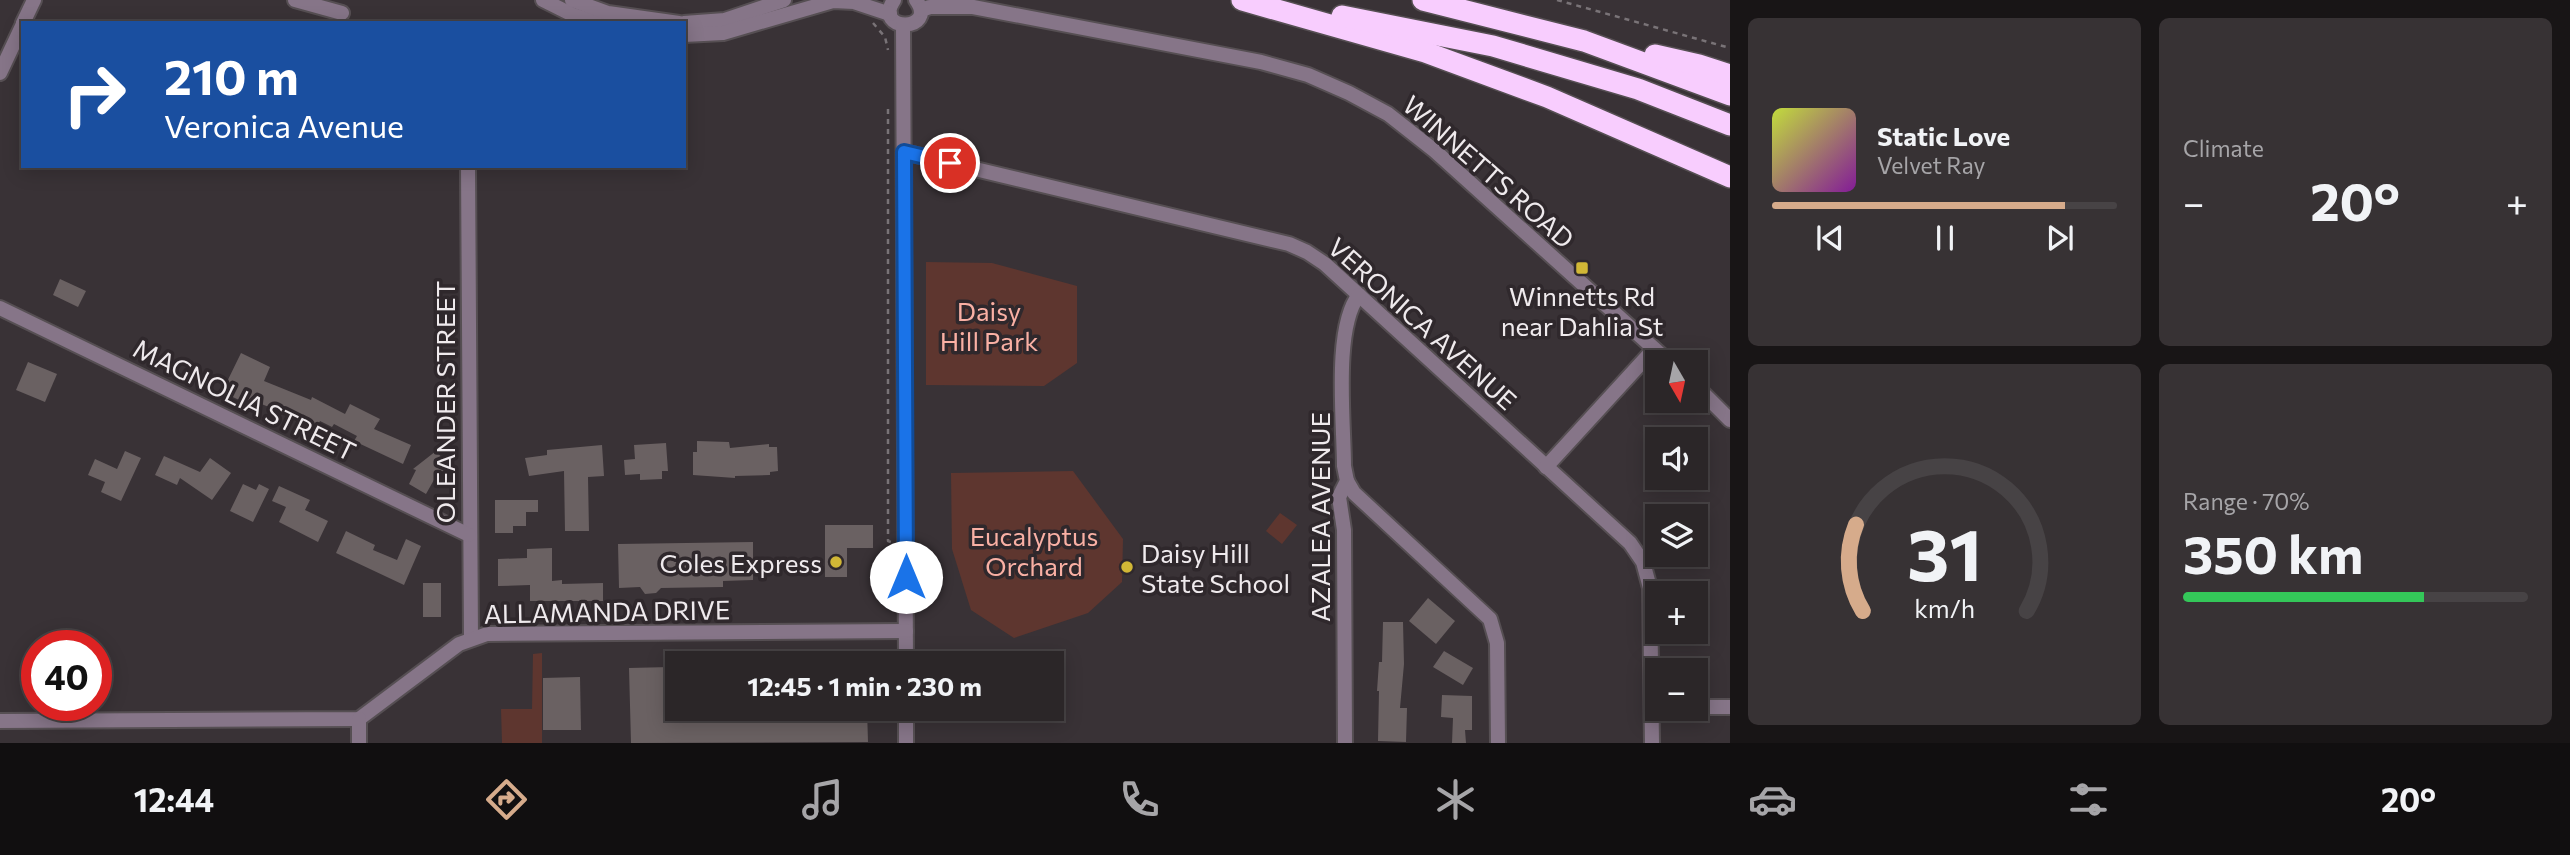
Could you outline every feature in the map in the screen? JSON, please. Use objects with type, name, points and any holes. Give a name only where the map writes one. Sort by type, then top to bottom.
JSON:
[{"type":"highway","points":[[1242,0],[1425,52],[1547,97],[1730,177]]},
{"type":"highway","points":[[1249,0],[1493,46],[1638,89],[1730,125]]},
{"type":"highway","points":[[1423,0],[1584,41],[1699,65],[1730,75]]},
{"type":"highway","points":[[1584,41],[1730,94]]},
{"type":"street","points":[[24,21],[34,0]]},
{"type":"street","points":[[295,0],[342,13]]},
{"type":"street","points":[[543,0],[572,15],[592,21]]},
{"type":"street","points":[[572,0],[608,13],[667,21]]},
{"type":"street","points":[[686,23],[725,20],[784,0]]},
{"type":"street","points":[[686,35],[723,33],[833,1],[892,7],[895,22],[903,25],[915,22],[918,5]]},
{"type":"street","name":"WINNETTS ROAD","points":[[918,5],[974,7],[1261,62],[1308,75],[1349,93],[1388,114],[1435,151],[1654,349]]},
{"type":"street","points":[[903,25],[906,651]]},
{"type":"street","points":[[0,73],[21,27]]},
{"type":"street","name":"VERONICA AVENUE","points":[[904,152],[1289,244],[1307,252],[1359,295],[1630,542],[1648,574],[1654,658]]},
{"type":"street","name":"OLEANDER STREET","points":[[468,168],[471,638]]},
{"type":"street","name":"AZALEA AVENUE","points":[[1345,743],[1344,530],[1339,498],[1347,481],[1344,466],[1343,340],[1350,308],[1359,295]]},
{"type":"street","name":"MAGNOLIA STREET","points":[[0,308],[469,535]]},
{"type":"street","points":[[1546,467],[1654,349]]},
{"type":"street","points":[[1708,395],[1730,410]]},
{"type":"street","points":[[1708,398],[1730,420]]},
{"type":"street","points":[[1347,481],[1354,493],[1490,619],[1497,643],[1498,743]]},
{"type":"street","name":"ALLAMANDA DRIVE","points":[[359,719],[433,661],[471,638],[487,634],[906,631]]},
{"type":"street","points":[[1708,707],[1730,707]]},
{"type":"street","points":[[0,721],[359,719],[359,743]]},
{"type":"street","points":[[906,721],[906,743]]},
{"type":"street","name":"VERONICA AVENUE","points":[[1652,743],[1654,721]]},
{"type":"path","points":[[1557,0],[1730,48]]},
{"type":"path","points":[[886,41],[888,62]]},
{"type":"path","points":[[888,103],[888,541]]},
{"type":"green space","name":"Daisy Hill Park","points":[[926,262],[992,263],[1077,286],[1077,363],[1044,386],[926,385]]},
{"type":"green space","name":"Eucalyptus Orchard","points":[[1073,471],[1123,539],[1122,582],[1088,613],[1014,638],[971,610],[952,549],[951,473]]},
{"type":"green space","points":[[1280,513],[1297,525],[1282,544],[1266,531]]},
{"type":"green space","points":[[542,653],[542,743],[502,743],[501,709],[532,709],[533,654]]},
{"type":"building","points":[[60,279],[86,291],[78,307],[53,295]]},
{"type":"building","points":[[241,353],[270,367],[264,381],[311,400],[312,397],[345,414],[350,404],[380,419],[374,429],[411,445],[403,464],[354,441],[357,436],[334,424],[332,427],[320,421],[313,435],[297,427],[301,420],[254,401],[252,406],[222,392]]},
{"type":"building","points":[[28,362],[57,374],[45,402],[16,390]]},
{"type":"building","points":[[697,441],[729,442],[730,448],[769,444],[769,447],[777,447],[778,471],[770,472],[770,475],[735,478],[693,475],[693,452],[697,452]]},
{"type":"building","points":[[666,443],[668,471],[662,471],[662,479],[640,480],[640,474],[625,475],[624,460],[635,459],[634,445]]},
{"type":"building","points":[[602,445],[604,476],[588,477],[589,531],[565,531],[564,471],[529,476],[525,458],[547,455],[547,450]]},
{"type":"building","points":[[125,451],[141,458],[121,501],[101,492],[105,482],[88,475],[95,459],[117,469]]},
{"type":"building","points":[[436,451],[449,466],[435,478],[426,494],[409,484],[416,470],[413,469]]},
{"type":"building","points":[[164,456],[200,472],[210,458],[231,473],[212,500],[180,478],[177,485],[155,475]]},
{"type":"building","points":[[243,484],[256,490],[259,484],[269,489],[253,522],[230,511]]},
{"type":"building","points":[[279,486],[310,500],[305,510],[328,521],[318,542],[279,522],[286,507],[272,501]]},
{"type":"building","points":[[495,500],[538,500],[538,512],[526,512],[526,526],[513,526],[513,533],[495,533]]},
{"type":"building","name":"Coles Express","points":[[825,525],[873,525],[873,548],[847,548],[847,577],[825,577]]},
{"type":"building","points":[[346,531],[375,545],[373,550],[397,560],[406,539],[421,546],[404,585],[336,553]]},
{"type":"building","points":[[753,542],[753,580],[723,581],[723,587],[661,588],[656,593],[645,594],[640,587],[619,588],[618,544]]},
{"type":"building","points":[[552,548],[552,581],[562,580],[562,584],[603,583],[603,601],[530,601],[530,585],[498,586],[498,559],[527,558],[527,549]]},
{"type":"building","points":[[423,583],[441,583],[441,617],[423,617]]},
{"type":"building","points":[[1428,598],[1455,621],[1436,644],[1409,621]]},
{"type":"building","points":[[1383,622],[1403,622],[1404,664],[1400,708],[1407,708],[1406,742],[1378,741],[1377,691],[1379,662],[1382,662]]},
{"type":"building","points":[[1444,651],[1473,668],[1463,685],[1433,667]]},
{"type":"building","points":[[665,667],[665,721],[867,721],[868,742],[631,743],[629,668]]},
{"type":"building","points":[[580,677],[581,730],[543,730],[543,678]]},
{"type":"building","points":[[1442,695],[1472,696],[1472,730],[1465,730],[1466,743],[1452,743],[1453,718],[1441,717]]},
{"type":"place","name":"Winnetts Rd near Dahlia St","points":[[1582,268]]},
{"type":"place","name":"Coles Express","points":[[836,562]]},
{"type":"place","name":"Daisy Hill State School","points":[[1127,567]]},
{"type":"route","points":[[906,577],[904,152],[950,163]]}]
